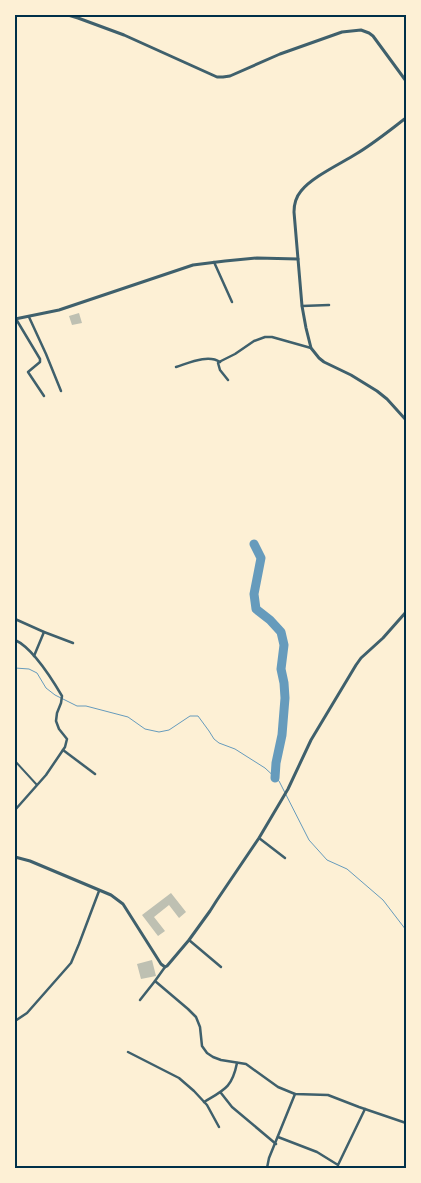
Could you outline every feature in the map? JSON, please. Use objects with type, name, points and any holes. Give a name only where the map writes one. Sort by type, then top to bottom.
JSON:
[{"type":"street","points":[[68,15],[124,35],[217,77],[230,76],[280,54],[342,32],[361,30],[373,36],[406,81]]},
{"type":"street","points":[[406,118],[357,154],[308,184],[300,192],[294,204],[302,306],[311,348],[324,362],[351,375],[378,392],[406,420]]},
{"type":"street","points":[[44,396],[28,372],[40,360],[15,319],[59,310],[193,265],[257,258],[298,259]]},
{"type":"street","points":[[214,262],[232,302]]},
{"type":"street","points":[[302,306],[329,305]]},
{"type":"street","points":[[29,316],[62,391]]},
{"type":"street","points":[[228,380],[218,367],[220,362],[254,342],[269,337],[311,348]]},
{"type":"street","points":[[176,367],[209,358],[214,358],[220,362]]},
{"type":"street","points":[[140,1000],[165,967],[189,940],[259,838],[288,790],[311,740],[356,665],[406,612]]},
{"type":"street","points":[[15,619],[73,643]]},
{"type":"street","points":[[34,656],[44,632]]},
{"type":"street","points":[[15,640],[27,647],[62,696],[62,703],[57,713],[56,721],[67,742],[50,769],[15,810]]},
{"type":"street","points":[[63,750],[95,774]]},
{"type":"street","points":[[15,761],[37,785]]},
{"type":"street","points":[[259,838],[284,858]]},
{"type":"street","points":[[15,857],[30,861],[115,898],[123,904],[161,964],[165,967]]},
{"type":"street","points":[[15,1021],[27,1013],[71,963],[99,890]]},
{"type":"street","points":[[189,940],[221,966]]},
{"type":"street","points":[[154,981],[196,1018],[200,1027],[202,1046],[207,1053],[217,1059],[242,1063],[278,1087],[295,1094],[328,1095],[406,1123]]},
{"type":"street","points":[[128,1052],[180,1078],[204,1102],[219,1127]]},
{"type":"street","points":[[204,1102],[221,1093],[233,1078],[237,1062]]},
{"type":"street","points":[[221,1093],[232,1107],[276,1144]]},
{"type":"street","points":[[267,1168],[295,1094]]},
{"type":"street","points":[[278,1137],[317,1152],[338,1165],[365,1108]]},
{"type":"building","points":[[79,313],[82,323],[72,325],[69,316]]},
{"type":"building","points":[[171,893],[186,912],[179,918],[169,905],[154,917],[165,931],[158,936],[142,915]]},
{"type":"building","points":[[152,960],[156,976],[141,979],[137,964]]},
{"type":"waterway","points":[[254,544],[261,558],[254,594],[256,609],[281,632],[284,645],[281,669],[285,698],[282,735],[275,778]]},
{"type":"waterway","points":[[15,668],[29,669],[37,673],[46,688],[55,695],[77,706],[86,706],[128,717],[145,729],[159,732],[169,730],[190,716],[198,716],[214,739],[235,749],[265,768],[279,781],[309,840],[327,860],[347,869],[383,900],[406,930]]}]
